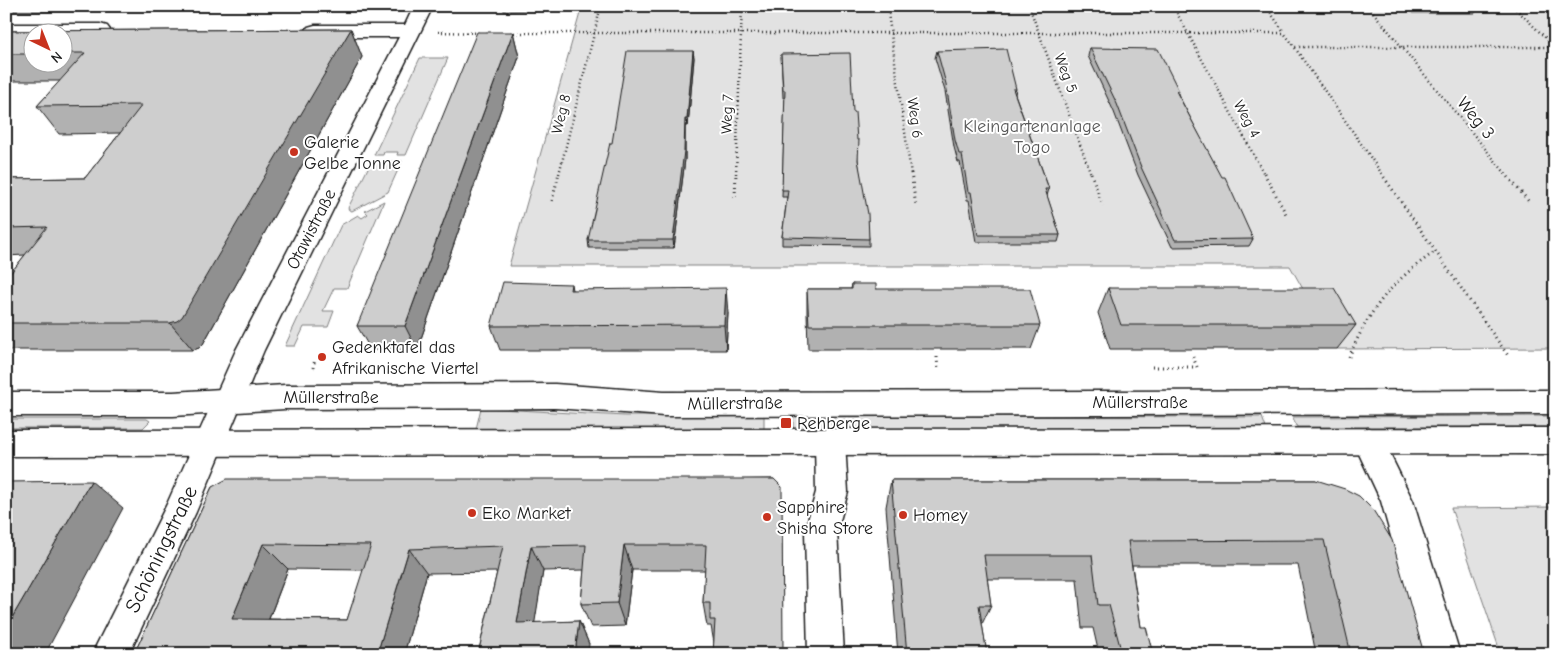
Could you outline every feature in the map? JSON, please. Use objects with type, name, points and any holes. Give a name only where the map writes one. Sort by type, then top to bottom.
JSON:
[{"type":"main road","name":"Otawistraße","points":[[211,443],[250,350],[424,6]]},
{"type":"main road","points":[[6,30],[116,30]]},
{"type":"main road","points":[[295,31],[411,31]]},
{"type":"main road","name":"Müllerstraße","points":[[6,404],[161,404],[285,397],[554,396],[664,404],[1555,402]]},
{"type":"main road","points":[[1368,441],[1397,502],[1442,654]]},
{"type":"main road","points":[[6,443],[1555,441]]},
{"type":"main road","points":[[826,654],[821,531],[832,492],[830,442]]},
{"type":"main road","name":"Schöningstraße","points":[[110,654],[180,512],[211,443]]},
{"type":"path","name":"Weg 8","points":[[552,201],[601,6]]},
{"type":"path","name":"Weg 7","points":[[735,197],[742,6]]},
{"type":"path","name":"Weg 6","points":[[887,6],[916,206]]},
{"type":"path","name":"Weg 5","points":[[1029,6],[1103,206]]},
{"type":"path","name":"Weg 4","points":[[1173,6],[1286,214]]},
{"type":"path","points":[[1266,6],[1508,357]]},
{"type":"path","name":"Weg 3","points":[[1368,6],[1530,203]]},
{"type":"path","points":[[1513,6],[1555,47]]},
{"type":"path","points":[[467,33],[487,33]]},
{"type":"path","points":[[506,33],[1284,33]]},
{"type":"path","points":[[1295,47],[1555,47]]},
{"type":"path","points":[[1349,357],[1363,323],[1384,292],[1406,270],[1436,251]]},
{"type":"path","points":[[936,357],[938,370]]},
{"type":"path","points":[[1152,367],[1197,367],[1193,357]]},
{"type":"path","points":[[315,359],[311,368],[316,368]]},
{"type":"green space","name":"Kleingartenanlage Togo","points":[[582,6],[1555,6],[1555,348],[1337,349],[1290,266],[509,266]]},
{"type":"green space","points":[[420,58],[448,58],[406,155],[397,155],[398,152],[384,152],[383,155],[374,155]]},
{"type":"green space","points":[[402,161],[388,192],[352,211],[349,210],[348,208],[371,162]]},
{"type":"green space","points":[[384,201],[347,288],[334,288],[323,311],[334,311],[328,327],[304,327],[295,346],[285,346],[341,225],[358,215],[362,218],[368,214],[365,211]]},
{"type":"green space","points":[[481,408],[625,416],[764,416],[764,429],[476,429]]},
{"type":"green space","points":[[793,416],[1262,417],[1266,428],[793,429]]},
{"type":"green space","points":[[1555,416],[1555,427],[1297,427],[1292,417]]},
{"type":"green space","points":[[6,419],[147,419],[150,421],[143,428],[6,428]]},
{"type":"green space","points":[[1555,507],[1555,654],[1501,654],[1451,508]]},
{"type":"building","points":[[351,29],[182,317],[177,321],[170,323],[6,323],[6,279],[47,227],[6,228],[6,179],[85,178],[142,105],[37,106],[68,72],[72,72],[72,67],[85,53],[72,53],[72,31]]},
{"type":"building","points":[[6,31],[22,31],[22,54],[6,54]]},
{"type":"building","points":[[477,32],[513,32],[405,326],[357,326]]},
{"type":"building","points":[[1090,48],[1158,49],[1179,91],[1176,91],[1222,177],[1225,177],[1253,239],[1175,240],[1141,167],[1117,104]]},
{"type":"building","points":[[1006,49],[1016,89],[1013,89],[1049,189],[1045,189],[1060,235],[978,235],[971,192],[968,192],[962,154],[959,154],[955,140],[946,84],[937,51]]},
{"type":"building","points":[[627,51],[693,51],[687,119],[685,119],[684,151],[673,240],[588,240],[610,143],[612,143]]},
{"type":"building","points":[[850,53],[853,112],[855,112],[857,140],[859,140],[858,160],[868,214],[869,239],[782,237],[788,190],[782,190],[785,90],[783,90],[781,54]]},
{"type":"building","points":[[503,282],[571,284],[570,290],[726,288],[724,325],[491,326]]},
{"type":"building","points":[[852,284],[876,284],[876,289],[1030,289],[1040,325],[809,325],[807,289],[852,289]]},
{"type":"building","points":[[1108,288],[1334,288],[1356,325],[1121,325]]},
{"type":"building","points":[[227,479],[774,479],[782,487],[783,654],[713,654],[715,620],[710,620],[710,603],[703,603],[706,545],[624,545],[617,603],[581,604],[586,545],[531,546],[517,623],[579,621],[575,654],[478,654],[503,546],[409,549],[377,654],[134,654],[212,487]],"holes":[[[263,544],[371,545],[347,620],[232,619]]]},
{"type":"building","points":[[891,480],[1316,480],[1345,489],[1359,496],[1373,510],[1392,540],[1424,654],[1351,654],[1324,540],[1128,541],[1141,627],[1146,627],[1153,654],[1122,654],[1109,605],[1098,605],[1092,555],[984,555],[991,605],[979,605],[987,654],[907,654]]},
{"type":"building","points":[[91,481],[6,628],[6,482]]},
{"type":"place","name":"Galerie Gelbe Tonne","points":[[294,152]]},
{"type":"place","name":"Gedenktafel das Afrikanische Viertel","points":[[322,357]]},
{"type":"place","name":"Rehberge","points":[[786,423]]},
{"type":"place","name":"Eko Market","points":[[472,513]]},
{"type":"place","name":"Homey","points":[[903,515]]},
{"type":"place","name":"Sapphire Shisha Store","points":[[767,517]]}]
